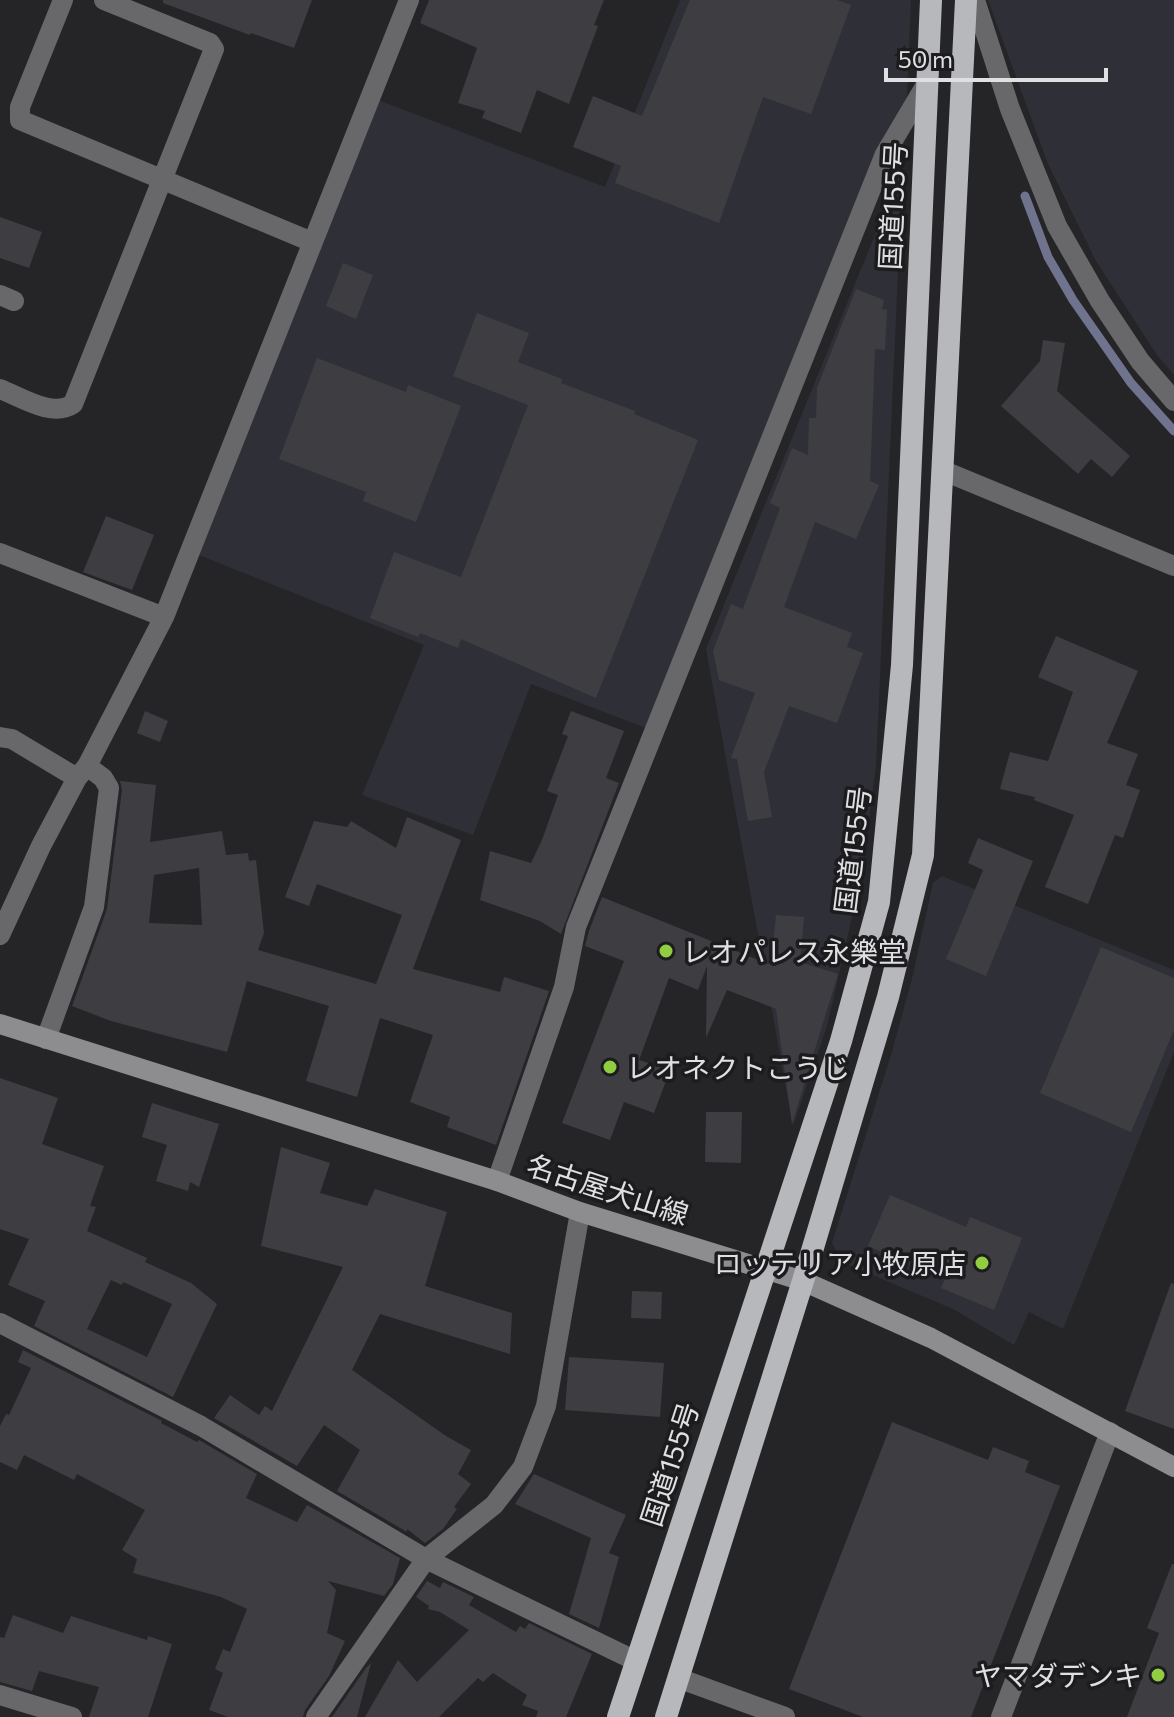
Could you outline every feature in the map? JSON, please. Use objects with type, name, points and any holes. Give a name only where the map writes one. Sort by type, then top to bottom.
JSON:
[{"type":"highway","name":"国道155号","points":[[618,1717],[841,1041],[879,902],[902,665],[931,0]]},
{"type":"highway","points":[[666,1717],[803,1281],[888,997],[923,855],[966,0]]},
{"type":"main road","name":"名古屋犬山線","points":[[0,1024],[803,1281],[931,1338],[1174,1467]]},
{"type":"street","points":[[63,0],[20,107],[20,120],[312,242]]},
{"type":"street","points":[[0,389],[51,409],[64,410],[73,404],[214,49],[210,43],[104,0]]},
{"type":"street","points":[[0,935],[41,846],[164,617],[409,0]]},
{"type":"street","points":[[975,0],[1010,109],[1057,226],[1100,301],[1140,361],[1174,401]]},
{"type":"street","points":[[497,1181],[564,987],[576,927],[885,154],[927,83]]},
{"type":"street","points":[[944,471],[1174,566]]},
{"type":"street","points":[[0,553],[164,617]]},
{"type":"street","points":[[0,737],[12,739],[82,772],[103,778],[109,788],[94,907],[46,1039]]},
{"type":"street","points":[[316,1717],[426,1559],[494,1505],[523,1467],[546,1406],[580,1212]]},
{"type":"street","points":[[0,1323],[201,1426],[426,1559],[636,1661]]},
{"type":"street","points":[[1001,1717],[1110,1432]]},
{"type":"street","points":[[678,1678],[785,1717]]},
{"type":"street","points":[[0,1695],[72,1717]]},
{"type":"shaded area","points":[[680,0],[911,0],[907,97],[646,728],[531,684],[473,835],[362,795],[424,645],[199,555],[378,100],[605,187]]},
{"type":"shaded area","points":[[988,0],[1174,0],[1174,375],[1157,355],[1096,261],[1048,164]]},
{"type":"shaded area","points":[[899,176],[902,181],[876,766],[861,878],[827,1026],[793,1126],[706,649]]},
{"type":"shaded area","points":[[942,876],[1174,970],[1174,1052],[1063,1329],[1029,1312],[1014,1345],[953,1309],[842,1262],[832,1243],[891,1055],[933,883]]},
{"type":"building","points":[[163,0],[312,0],[294,48],[250,35],[163,3]]},
{"type":"building","points":[[429,0],[604,0],[594,25],[598,26],[569,104],[537,90],[521,133],[482,118],[485,111],[458,103],[477,48],[420,23]]},
{"type":"building","points":[[690,0],[837,0],[851,5],[811,114],[763,97],[719,223],[615,183],[621,166],[573,147],[593,96],[642,116]]},
{"type":"building","points":[[0,217],[42,232],[29,268],[0,258]]},
{"type":"building","points":[[343,263],[373,275],[356,319],[326,306]]},
{"type":"building","points":[[856,289],[884,300],[882,309],[887,310],[885,350],[875,349],[870,481],[879,485],[856,539],[815,522],[784,607],[852,633],[847,647],[863,653],[837,723],[789,706],[764,772],[772,817],[748,821],[737,759],[731,758],[755,693],[719,680],[713,651],[731,604],[743,609],[780,508],[770,503],[792,448],[808,455],[809,418],[816,418],[817,388]]},
{"type":"building","points":[[477,313],[529,333],[518,362],[698,440],[596,698],[461,639],[458,648],[420,633],[418,637],[370,618],[394,552],[461,577],[528,405],[453,376]]},
{"type":"building","points":[[1043,340],[1065,343],[1057,391],[1130,456],[1112,477],[1091,459],[1078,474],[1001,406],[1040,361]]},
{"type":"building","points":[[317,358],[406,392],[408,385],[461,406],[416,522],[363,501],[366,492],[279,459]]},
{"type":"building","points":[[106,516],[154,535],[132,590],[83,572]]},
{"type":"building","points":[[1056,636],[1138,671],[1107,743],[1138,754],[1126,785],[1140,790],[1123,838],[1115,835],[1088,904],[1045,887],[1074,815],[1034,800],[1035,797],[1000,789],[1010,752],[1048,761],[1073,692],[1038,677]]},
{"type":"building","points":[[145,711],[168,721],[160,742],[137,733]]},
{"type":"building","points":[[571,711],[624,731],[606,778],[619,783],[561,934],[540,921],[480,900],[490,851],[531,863],[558,795],[547,791],[568,736],[562,734]]},
{"type":"building","points":[[120,781],[156,785],[150,842],[222,831],[226,855],[248,853],[249,861],[256,860],[264,933],[258,950],[376,984],[402,915],[317,884],[309,906],[285,897],[314,821],[347,827],[351,821],[396,848],[407,817],[461,840],[413,969],[500,992],[504,977],[549,991],[496,1145],[447,1127],[450,1117],[410,1102],[433,1035],[380,1018],[357,1097],[306,1081],[329,1006],[247,981],[227,1052],[111,1021],[72,1006],[107,909],[122,790]],"holes":[[[199,868],[202,925],[149,923],[154,875]]]},
{"type":"building","points":[[978,838],[1033,861],[986,976],[946,959],[983,870],[968,863]]},
{"type":"building","points":[[602,897],[771,965],[776,915],[804,917],[800,962],[838,974],[792,1124],[776,1009],[727,990],[706,1038],[707,966],[698,990],[669,978],[639,1060],[670,1070],[654,1113],[624,1102],[610,1140],[562,1123],[624,961],[585,946]]},
{"type":"building","points":[[1101,947],[1174,978],[1174,1030],[1131,1132],[1040,1093]]},
{"type":"building","points":[[0,1078],[58,1098],[42,1144],[104,1166],[90,1206],[96,1207],[87,1231],[147,1258],[145,1262],[191,1283],[217,1304],[173,1397],[34,1326],[45,1301],[8,1285],[29,1239],[0,1229]],"holes":[[[111,1280],[122,1285],[123,1282],[172,1304],[147,1357],[87,1329]]]},
{"type":"building","points":[[152,1103],[219,1124],[199,1187],[190,1182],[188,1191],[156,1181],[167,1145],[142,1137]]},
{"type":"building","points":[[706,1112],[742,1112],[741,1163],[705,1162]]},
{"type":"building","points":[[281,1147],[330,1163],[320,1193],[367,1206],[375,1189],[447,1212],[425,1286],[512,1313],[510,1354],[380,1314],[352,1370],[471,1450],[458,1474],[471,1484],[443,1529],[425,1543],[407,1529],[407,1532],[337,1491],[360,1450],[324,1425],[297,1466],[214,1418],[230,1395],[259,1415],[265,1406],[272,1411],[343,1267],[261,1246]]},
{"type":"building","points":[[890,1195],[966,1227],[970,1217],[1022,1238],[994,1310],[941,1288],[945,1279],[868,1246]]},
{"type":"building","points":[[1171,1283],[1174,1284],[1174,1429],[1125,1411]]},
{"type":"building","points":[[632,1291],[662,1292],[661,1319],[631,1318]]},
{"type":"building","points":[[23,1350],[197,1442],[199,1440],[257,1474],[246,1498],[297,1522],[307,1505],[400,1558],[393,1584],[384,1596],[328,1581],[336,1590],[327,1633],[345,1641],[329,1676],[303,1717],[228,1717],[209,1710],[223,1673],[215,1669],[223,1649],[230,1652],[247,1609],[221,1597],[133,1573],[137,1559],[122,1550],[145,1510],[77,1474],[74,1480],[24,1455],[17,1470],[0,1462],[0,1426],[6,1414],[9,1415],[31,1368],[18,1362]]},
{"type":"building","points":[[569,1357],[664,1363],[660,1417],[565,1410]]},
{"type":"building","points":[[892,1422],[988,1460],[993,1447],[1029,1461],[1025,1472],[1060,1486],[971,1717],[863,1717],[789,1689]]},
{"type":"building","points":[[534,1474],[626,1515],[609,1553],[619,1557],[599,1628],[569,1614],[591,1538],[515,1504]]},
{"type":"building","name":"ヤマダデンキ","points":[[1172,1564],[1174,1717],[1127,1717],[1159,1633],[1147,1628]]},
{"type":"building","points":[[427,1581],[440,1588],[443,1582],[474,1597],[469,1605],[516,1632],[520,1626],[525,1629],[529,1623],[592,1654],[566,1717],[536,1717],[538,1711],[522,1705],[527,1695],[493,1673],[483,1682],[478,1678],[439,1717],[365,1717],[398,1660],[417,1682],[469,1630],[440,1612],[428,1609],[429,1606],[416,1597]]},
{"type":"building","points":[[13,1615],[63,1633],[71,1616],[147,1640],[148,1636],[172,1644],[148,1717],[89,1717],[99,1687],[39,1671],[32,1691],[0,1682],[0,1637],[4,1638]]},
{"type":"building","points":[[371,1663],[357,1717],[332,1717],[366,1668]]},
{"type":"waterway","points":[[1025,196],[1048,257],[1073,300],[1131,383],[1174,431]]},
{"type":"place","name":"レオパレス永樂堂","points":[[666,951]]},
{"type":"place","name":"レオネクトこうじ","points":[[610,1067]]},
{"type":"place","name":"ロッテリア小牧原店","points":[[982,1263]]},
{"type":"place","name":"ヤマダデンキ","points":[[1158,1675]]}]
